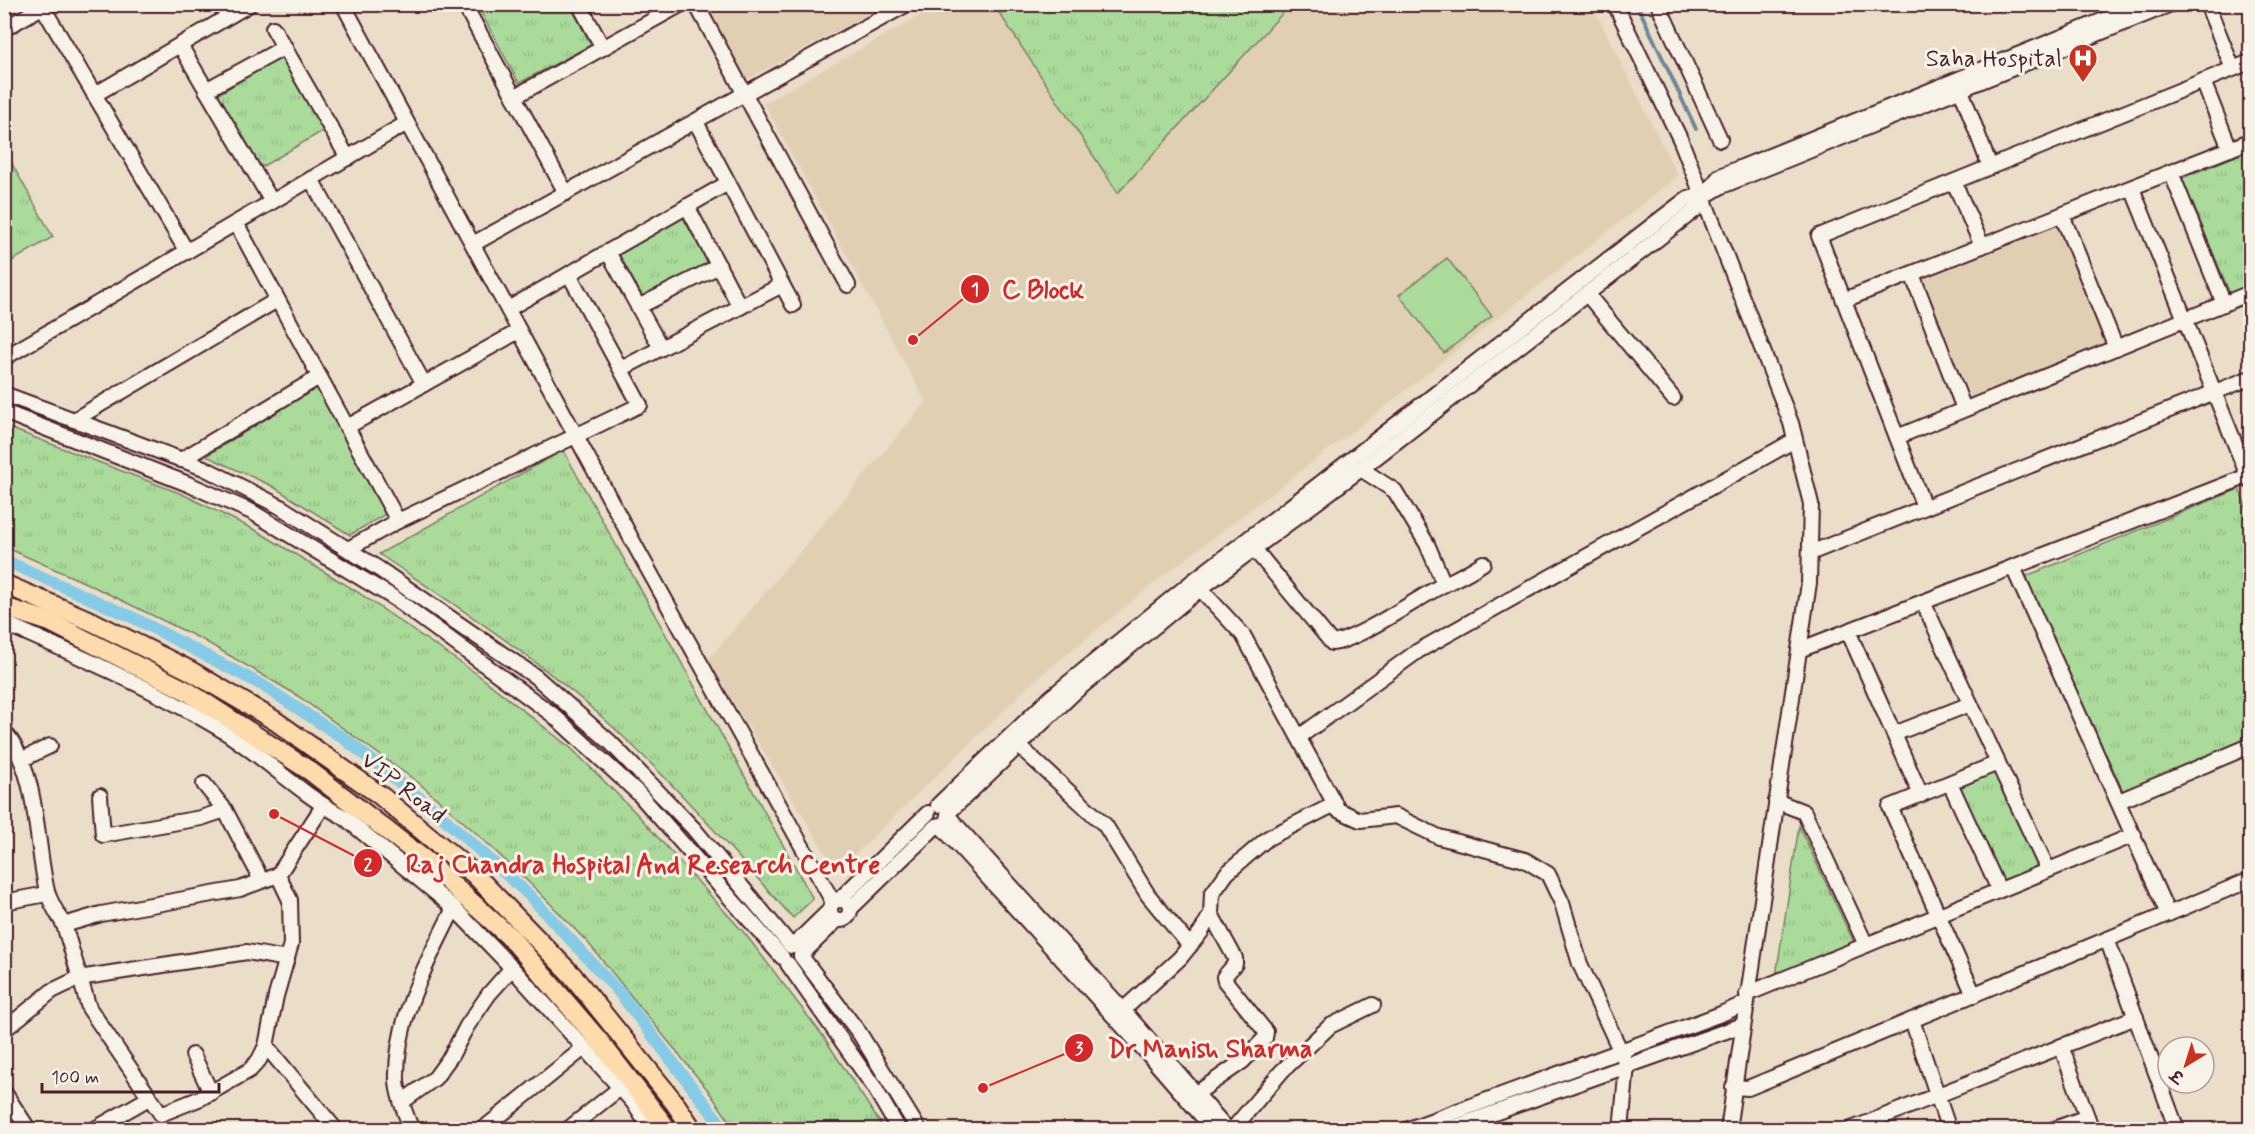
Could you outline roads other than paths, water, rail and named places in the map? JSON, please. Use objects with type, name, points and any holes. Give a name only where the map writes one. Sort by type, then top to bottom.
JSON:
[{"type":"main road","name":"VIP Road","points":[[4,584],[93,622],[189,670],[274,720],[381,796],[474,874],[572,975],[674,1102],[693,1130]]},
{"type":"main road","name":"VIP Road","points":[[4,607],[50,622],[187,691],[310,771],[425,860],[512,939],[600,1042],[668,1130]]},
{"type":"street","points":[[343,4],[644,561],[838,908]]},
{"type":"street","points":[[464,4],[566,193]]},
{"type":"street","points":[[579,4],[603,48]]},
{"type":"street","points":[[514,97],[682,4]]},
{"type":"street","points":[[696,4],[848,285]]},
{"type":"street","points":[[473,244],[907,4]]},
{"type":"street","points":[[1615,4],[1681,141],[1703,197],[1791,423],[1811,504],[1809,583],[1728,1130]]},
{"type":"street","points":[[1658,4],[1720,139]]},
{"type":"street","points":[[1959,84],[2143,4]]},
{"type":"street","points":[[793,954],[838,908],[1196,585],[1255,550],[1695,210],[1720,176],[2171,4]]},
{"type":"street","points":[[2207,4],[2233,69]]},
{"type":"street","points":[[4,29],[44,5],[94,95],[187,252]]},
{"type":"street","points":[[94,95],[249,5]]},
{"type":"street","points":[[273,28],[348,158]]},
{"type":"street","points":[[180,45],[272,202]]},
{"type":"street","points":[[206,90],[285,47]]},
{"type":"street","points":[[1924,507],[1819,236],[2250,62]]},
{"type":"street","points":[[2203,81],[2230,149]]},
{"type":"street","points":[[1959,84],[1990,167]]},
{"type":"street","points":[[696,122],[793,305]]},
{"type":"street","points":[[4,358],[407,123]]},
{"type":"street","points":[[1844,300],[2250,141]]},
{"type":"street","points":[[2171,172],[2224,304]]},
{"type":"street","points":[[311,179],[424,384]]},
{"type":"street","points":[[1954,182],[1982,246]]},
{"type":"street","points":[[508,309],[728,183]]},
{"type":"street","points":[[1799,650],[2249,478],[2132,188]]},
{"type":"street","points":[[940,816],[1050,698],[1196,585],[1516,330],[1688,198],[1703,197]]},
{"type":"street","points":[[687,206],[740,307]]},
{"type":"street","points":[[2062,215],[2116,348]]},
{"type":"street","points":[[236,223],[398,521]]},
{"type":"street","points":[[608,252],[661,348]]},
{"type":"street","points":[[638,307],[719,266]]},
{"type":"street","points":[[348,549],[398,521],[640,405],[569,274]]},
{"type":"street","points":[[1911,274],[1964,410]]},
{"type":"street","points":[[621,369],[782,285]]},
{"type":"street","points":[[1587,294],[1673,398]]},
{"type":"street","points":[[1897,437],[2250,294]]},
{"type":"street","points":[[74,420],[277,300]]},
{"type":"street","points":[[347,427],[519,331]]},
{"type":"street","points":[[181,460],[319,377]]},
{"type":"street","points":[[1810,553],[2250,378]]},
{"type":"street","points":[[4,394],[204,468],[279,506],[348,549],[536,677],[610,742],[693,828],[860,1034],[919,1130]]},
{"type":"street","points":[[4,412],[188,484],[252,512],[394,598],[554,715],[638,793],[793,954],[899,1130]]},
{"type":"street","points":[[1299,737],[1418,651],[1795,440]]},
{"type":"street","points":[[1361,469],[1395,491],[1426,544],[1444,584]]},
{"type":"street","points":[[1255,550],[1332,643],[1353,635],[1444,584],[1464,577],[1483,563]]},
{"type":"street","points":[[2013,567],[2168,914]]},
{"type":"street","points":[[1196,585],[1244,635],[1338,810],[1360,820],[1396,816],[1439,837],[1525,860],[1548,874],[1562,903],[1580,964],[1627,1065],[1621,1130]]},
{"type":"street","points":[[1923,602],[2048,870]]},
{"type":"street","points":[[4,623],[124,676],[219,728],[323,806],[344,817],[454,908],[512,968],[620,1088],[651,1130]]},
{"type":"street","points":[[1848,631],[1921,795]]},
{"type":"street","points":[[1894,734],[1970,704]]},
{"type":"street","points":[[4,731],[21,760],[32,797],[47,894],[64,925],[89,1008],[161,1114],[211,1093],[250,1070],[259,1060],[266,1046],[291,944],[290,900],[278,875]]},
{"type":"street","points":[[1018,745],[1105,825],[1148,894],[1190,946]]},
{"type":"street","points":[[21,760],[50,746]]},
{"type":"street","points":[[2119,801],[2250,746]]},
{"type":"street","points":[[1974,995],[1890,807],[1998,763]]},
{"type":"street","points":[[1950,783],[1999,890]]},
{"type":"street","points":[[204,784],[225,810],[260,881]]},
{"type":"street","points":[[100,796],[104,835],[201,818],[225,810]]},
{"type":"street","points":[[1776,801],[1804,812],[1866,945]]},
{"type":"street","points":[[1124,1010],[1190,946],[1211,915],[1212,894],[1227,873],[1268,838],[1335,804]]},
{"type":"street","points":[[64,925],[101,914],[240,889],[278,875],[323,806]]},
{"type":"street","points":[[940,816],[1124,1010],[1230,1130],[1282,1071],[1330,1026],[1374,1005]]},
{"type":"street","points":[[940,816],[1214,1130]]},
{"type":"street","points":[[1406,1130],[1620,1051],[1866,945],[2134,835]]},
{"type":"street","points":[[1733,1087],[1748,1088],[2250,880]]},
{"type":"street","points":[[4,902],[47,894]]},
{"type":"street","points":[[412,1130],[397,1082],[400,1049],[413,992],[454,908]]},
{"type":"street","points":[[1197,1093],[1243,1061],[1265,1038],[1266,1032],[1225,981],[1224,977],[1235,964],[1235,958],[1211,915]]},
{"type":"street","points":[[2107,939],[2177,1130]]},
{"type":"street","points":[[4,1030],[52,991],[79,978],[247,952],[287,958]]},
{"type":"street","points":[[402,1102],[435,1078],[451,1056],[467,1026],[512,968]]},
{"type":"street","points":[[1849,1130],[1869,1126],[1937,1095],[2136,1017]]},
{"type":"street","points":[[1912,1020],[1949,1130]]},
{"type":"street","points":[[1446,1130],[1743,1024]]},
{"type":"street","points":[[266,1046],[336,1130]]},
{"type":"street","points":[[2052,1130],[2089,1123],[2061,1046]]},
{"type":"street","points":[[482,1130],[584,1048]]},
{"type":"street","points":[[193,1055],[211,1093]]},
{"type":"street","points":[[567,1130],[620,1088]]},
{"type":"street","points":[[4,1092],[29,1130]]},
{"type":"street","points":[[93,1130],[150,1098]]},
{"type":"waterway","points":[[1637,4],[1696,129]]},
{"type":"waterway","points":[[4,560],[134,618],[262,685],[346,740],[437,812],[529,895],[619,992],[725,1130]]},
{"type":"place","name":"Saha Hospital","points":[[2083,84]]},
{"type":"place","name":"C Block","points":[[913,340]]},
{"type":"place","name":"Raj Chandra Hospital And Research Centre","points":[[274,814]]},
{"type":"place","name":"Dr Manish Sharma","points":[[983,1088]]}]
